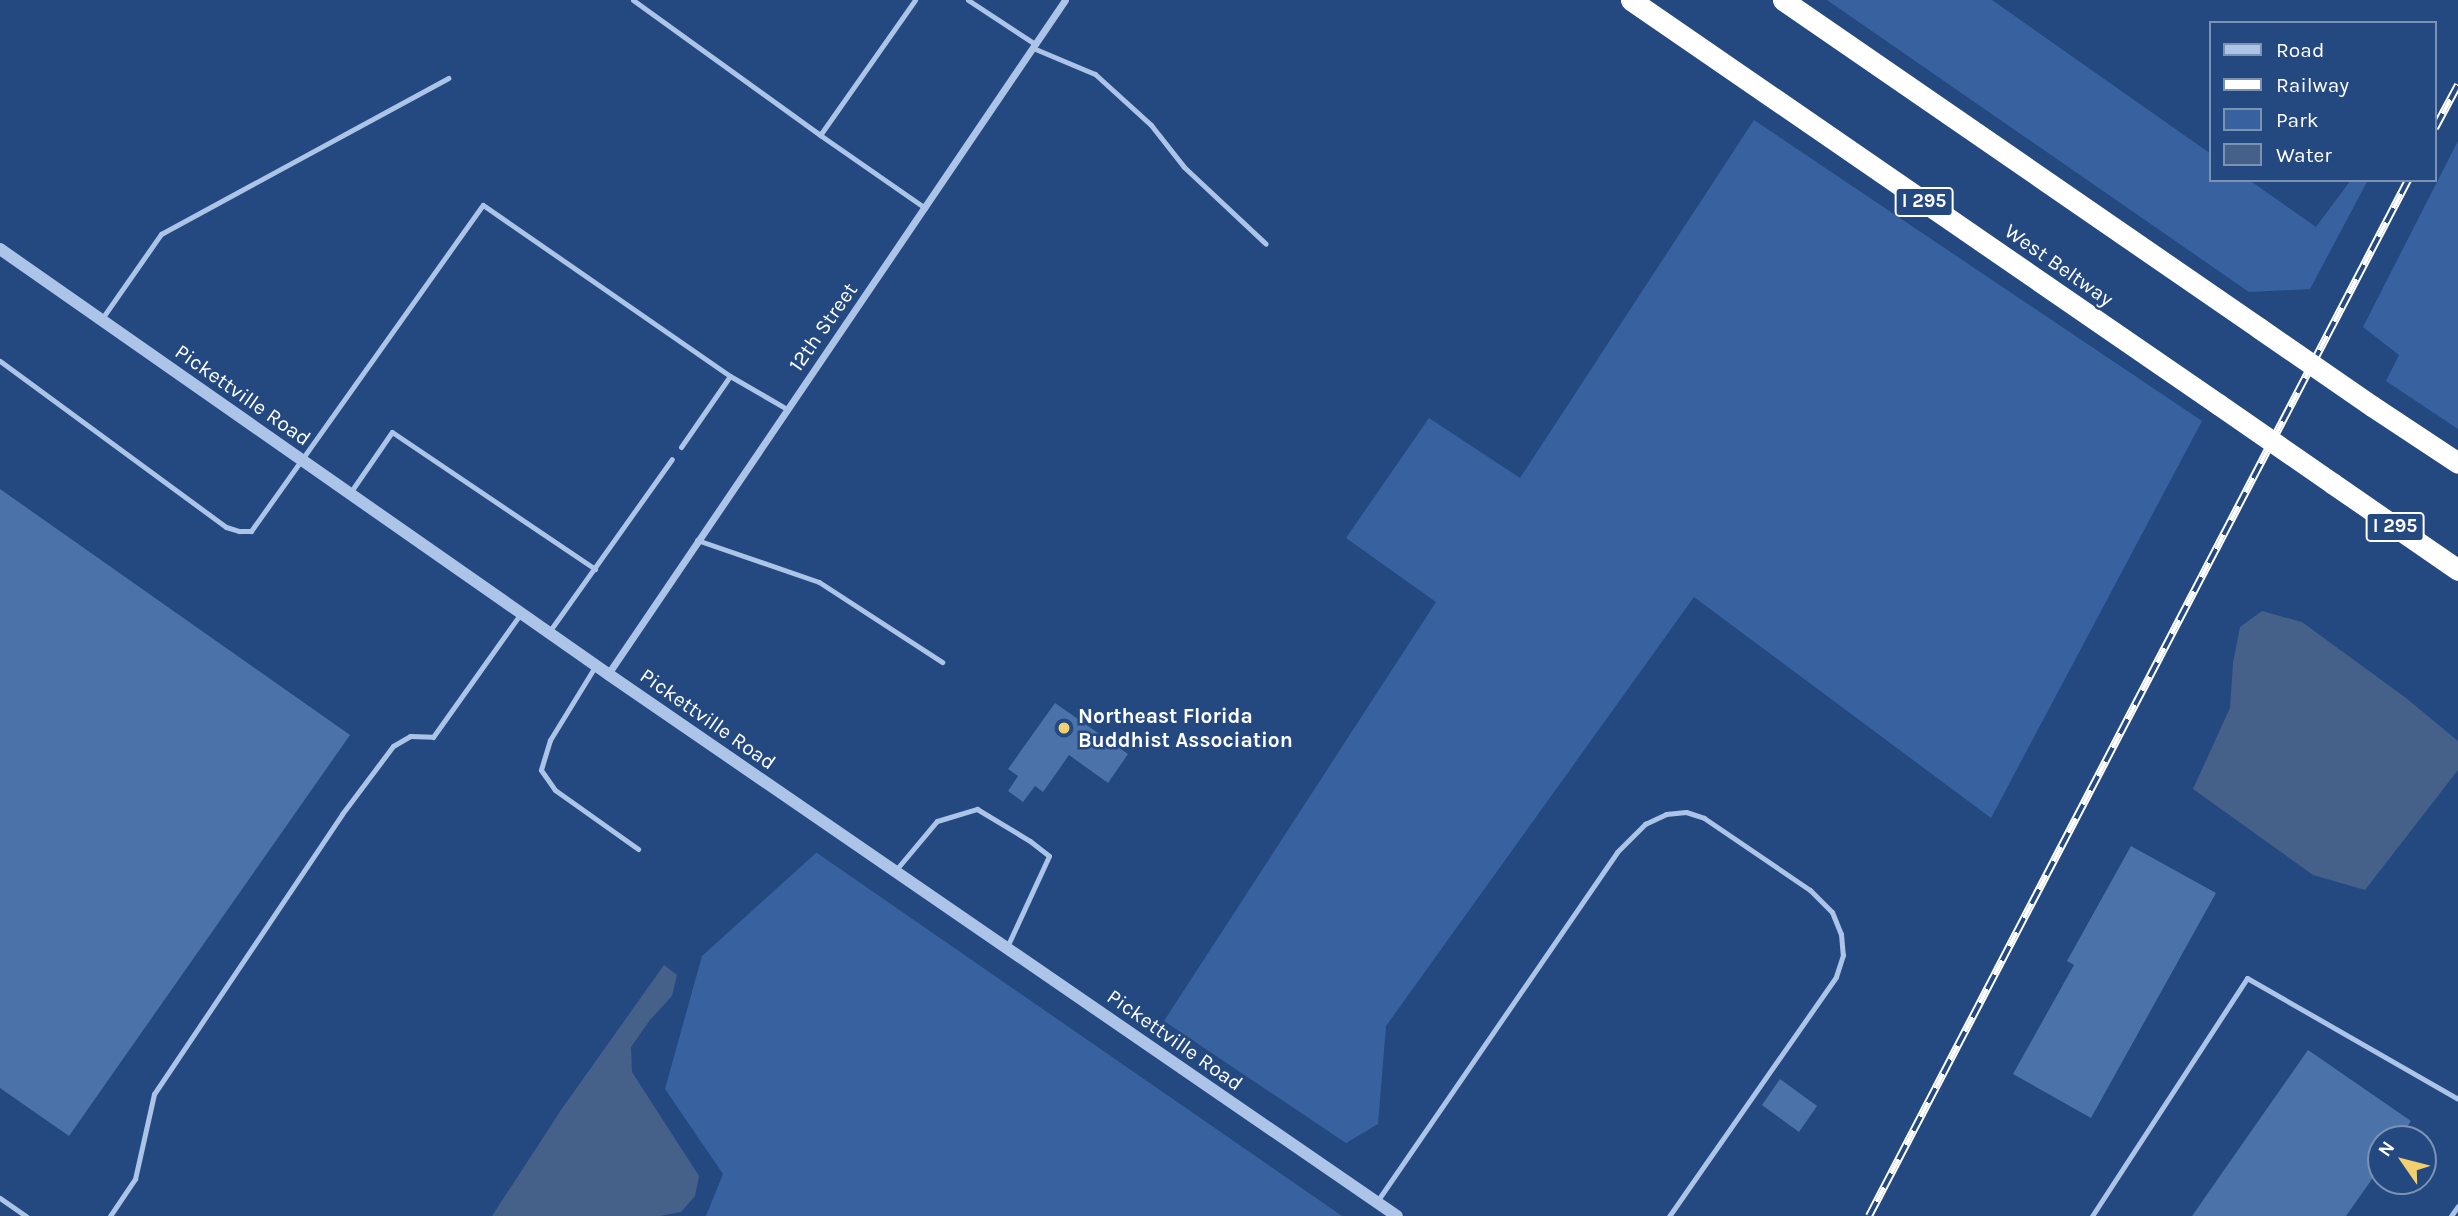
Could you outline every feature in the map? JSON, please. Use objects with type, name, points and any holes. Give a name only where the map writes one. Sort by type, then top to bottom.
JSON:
[{"type":"highway","name":"West Beltway","points":[[1631,0],[2458,570]]},
{"type":"highway","points":[[1783,0],[2458,463]]},
{"type":"street","name":"12th Street","points":[[608,674],[1065,0]]},
{"type":"street","name":"Pickettville Road","points":[[0,249],[608,674],[1397,1216]]},
{"type":"lane","points":[[633,0],[925,208]]},
{"type":"lane","points":[[820,135],[915,0]]},
{"type":"lane","points":[[968,0],[1034,46],[1095,74],[1151,125],[1184,167],[1266,244]]},
{"type":"lane","points":[[101,320],[161,234],[448,78]]},
{"type":"lane","points":[[0,361],[226,527],[251,531],[304,461],[484,205],[730,376],[787,409]]},
{"type":"lane","points":[[681,447],[730,376]]},
{"type":"lane","points":[[350,493],[392,432],[594,569]]},
{"type":"lane","points":[[550,632],[672,459]]},
{"type":"lane","points":[[697,541],[819,582],[942,662]]},
{"type":"lane","points":[[110,1216],[135,1179],[153,1094],[342,814],[393,746],[410,736],[433,737],[521,613]]},
{"type":"lane","points":[[596,665],[550,740],[541,770],[555,790],[638,849]]},
{"type":"lane","points":[[895,871],[937,821],[977,809],[1030,841],[1049,856],[1006,947]]},
{"type":"lane","points":[[1376,1202],[1617,852],[1645,824],[1666,814],[1686,813],[1704,818],[1810,890],[1832,912],[1841,934],[1843,955],[1836,977],[1669,1216]]},
{"type":"lane","points":[[2092,1216],[2247,978],[2458,1099]]},
{"type":"lane","points":[[0,1198],[26,1216]]},
{"type":"lane","points":[[2451,1216],[2458,1206]]},
{"type":"green space","points":[[1827,0],[1992,0],[2210,153],[2210,182],[2252,182],[2316,227],[2350,182],[2367,182],[2310,289],[2249,292]]},
{"type":"green space","points":[[1754,120],[2202,421],[1991,818],[1694,597],[1386,1026],[1378,1124],[1346,1143],[1164,1021],[1436,602],[1346,538],[1429,418],[1520,478]]},
{"type":"green space","points":[[2458,141],[2458,429],[2386,381],[2399,355],[2363,327]]},
{"type":"green space","points":[[816,853],[1342,1216],[706,1216],[723,1174],[665,1089],[702,956]]},
{"type":"water","points":[[2262,611],[2302,622],[2406,698],[2458,741],[2458,770],[2365,890],[2313,875],[2193,789],[2230,708],[2233,663],[2240,627]]},
{"type":"water","points":[[664,965],[677,975],[672,996],[650,1020],[631,1047],[632,1072],[699,1176],[695,1196],[681,1212],[660,1216],[492,1216],[561,1110]]},
{"type":"building","points":[[0,489],[350,735],[69,1136],[0,1088]]},
{"type":"building","name":"Northeast Florida Buddhist Association","points":[[1055,703],[1128,754],[1108,783],[1069,755],[1043,792],[1035,786],[1023,802],[1008,791],[1018,776],[1008,769]]},
{"type":"building","points":[[2131,846],[2216,893],[2091,1118],[2013,1074],[2074,965],[2067,961]]},
{"type":"building","points":[[2308,1050],[2411,1121],[2408,1125],[2367,1125],[2367,1186],[2346,1216],[2192,1216]]},
{"type":"building","points":[[1780,1079],[1817,1106],[1799,1132],[1762,1105]]},
{"type":"railway","points":[[2437,124],[2458,85]]},
{"type":"railway","points":[[1869,1216],[2407,182]]},
{"type":"place","name":"Northeast Florida Buddhist Association","points":[[1064,728]]}]
